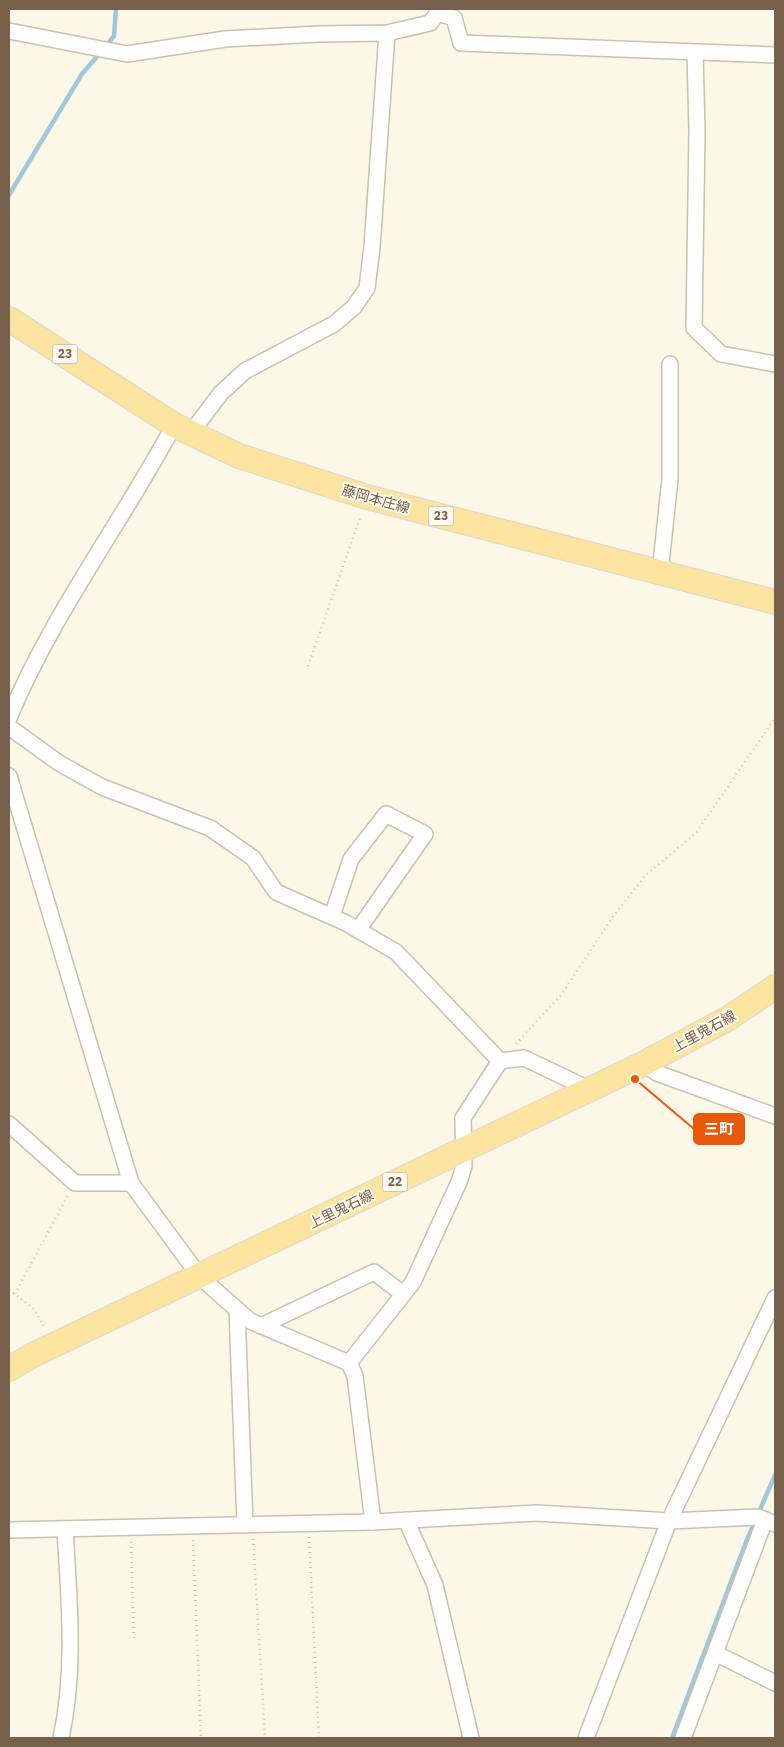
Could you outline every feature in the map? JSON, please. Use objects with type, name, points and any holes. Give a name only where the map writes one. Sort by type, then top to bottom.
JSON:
[{"type":"main road","name":"藤岡本庄線","points":[[9,319],[182,430],[239,456],[368,497],[775,602]]},
{"type":"main road","name":"上里鬼石線","points":[[9,1369],[54,1345],[644,1064],[727,1019],[775,987]]},
{"type":"street","points":[[9,31],[127,54],[225,39],[318,34],[387,33],[430,23],[438,11],[454,18],[461,43],[775,55]]},
{"type":"street","points":[[9,718],[27,675],[40,651],[146,477],[182,430],[245,371],[334,324],[354,307],[367,288],[372,247],[387,33]]},
{"type":"street","points":[[695,52],[697,131],[694,328],[721,354],[775,364]]},
{"type":"street","points":[[660,573],[670,479],[670,364]]},
{"type":"street","points":[[9,727],[59,763],[102,787],[210,828],[253,858],[276,892],[332,916],[396,952],[500,1061]]},
{"type":"street","points":[[9,776],[131,1183],[200,1277],[237,1311],[262,1326],[348,1363],[355,1376],[373,1522]]},
{"type":"street","points":[[332,916],[351,859],[386,814],[426,834],[358,930]]},
{"type":"street","points":[[348,1363],[413,1282],[459,1182],[464,1166],[463,1118],[500,1061],[524,1058],[591,1090]]},
{"type":"street","points":[[644,1064],[656,1073],[775,1116]]},
{"type":"street","points":[[9,1124],[75,1183],[131,1183]]},
{"type":"street","points":[[262,1326],[374,1272],[403,1294]]},
{"type":"street","points":[[586,1738],[669,1521],[775,1298]]},
{"type":"street","points":[[237,1311],[248,1525]]},
{"type":"street","points":[[9,1530],[373,1522],[536,1512],[669,1521],[758,1517],[770,1522],[715,1653],[684,1738]]},
{"type":"street","points":[[406,1520],[435,1585],[471,1738]]},
{"type":"street","points":[[61,1738],[66,1716],[71,1642],[65,1529]]},
{"type":"street","points":[[715,1653],[775,1683]]},
{"type":"path","points":[[308,666],[368,497]]},
{"type":"path","points":[[500,1061],[561,995],[614,915],[646,875],[696,833],[758,746],[775,718]]},
{"type":"path","points":[[15,1294],[75,1183]]},
{"type":"path","points":[[9,1290],[34,1309],[54,1345]]},
{"type":"path","points":[[309,1523],[319,1738]]},
{"type":"path","points":[[248,1525],[265,1738]]},
{"type":"path","points":[[193,1526],[201,1738]]},
{"type":"path","points":[[131,1528],[134,1642]]},
{"type":"waterway","points":[[106,46],[114,36],[116,9]]},
{"type":"waterway","points":[[9,195],[82,74],[101,52]]},
{"type":"waterway","points":[[672,1738],[746,1542],[775,1475]]},
{"type":"place","name":"三町","points":[[635,1079]]}]
